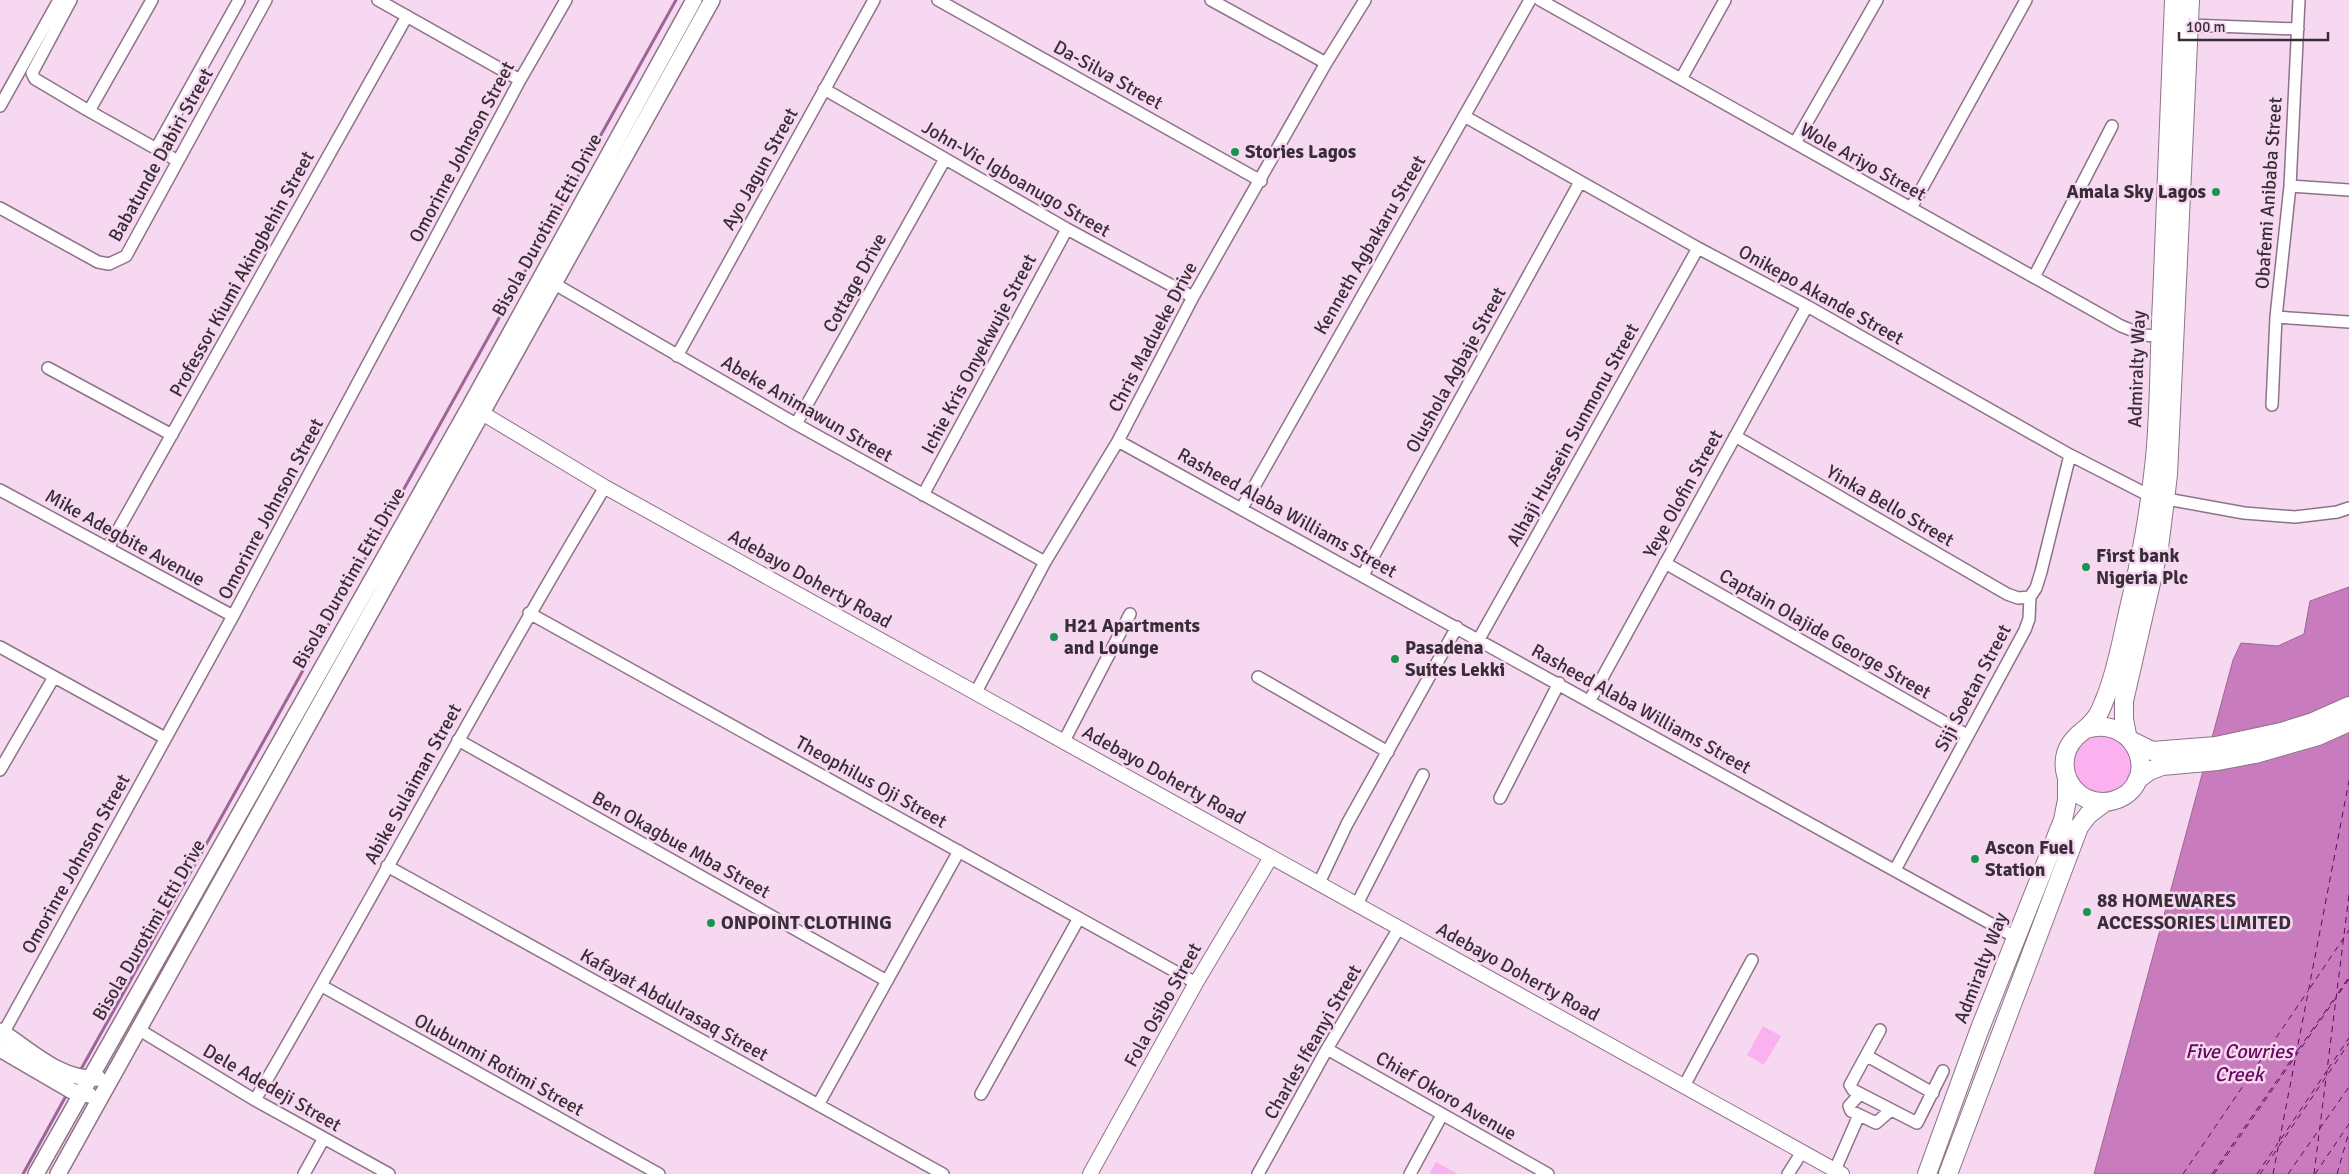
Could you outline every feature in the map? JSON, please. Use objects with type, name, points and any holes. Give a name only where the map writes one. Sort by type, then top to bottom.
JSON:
[{"type":"main road","name":"Bisola Durotimi Etti Drive","points":[[36,1174],[77,1084],[476,409],[694,0]]},
{"type":"main road","points":[[58,1174],[476,409],[553,283],[712,0]]},
{"type":"main road","name":"Admiralty Way","points":[[2167,337],[2174,0]]},
{"type":"main road","name":"Admiralty Way","points":[[2130,739],[2124,719],[2124,701],[2159,548],[2155,456],[2167,337],[2190,0]]},
{"type":"main road","name":"Admiralty Way","points":[[2086,729],[2100,712],[2112,677],[2145,534],[2157,497]]},
{"type":"main road","points":[[1948,1174],[2079,827],[2088,815],[2105,802],[2124,796],[2137,780],[2170,757],[2252,739],[2313,722],[2349,706]]},
{"type":"main road","points":[[2105,802],[2092,801],[2081,796],[2072,788],[2066,777],[2065,755],[2070,744],[2086,729],[2108,726],[2152,751],[2170,757],[2218,761],[2255,754],[2318,736],[2349,722]]},
{"type":"main road","points":[[2130,739],[2140,761],[2137,780]]},
{"type":"main road","name":"Admiralty Way","points":[[1928,1174],[2015,937],[2063,820],[2067,800],[2066,777]]},
{"type":"main road","points":[[1,1034],[59,1070],[77,1084],[112,1077]]},
{"type":"main road","points":[[0,1049],[102,1095]]},
{"type":"street","points":[[1,102],[59,0]]},
{"type":"street","points":[[71,0],[32,73],[35,79],[178,161]]},
{"type":"street","points":[[89,111],[152,0]]},
{"type":"street","points":[[156,149],[239,0]]},
{"type":"street","name":"Babatunde Dabiri Street","points":[[0,208],[98,262],[109,264],[126,256],[266,0]]},
{"type":"street","points":[[378,0],[520,80]]},
{"type":"street","name":"Omorinre Johnson Street","points":[[1,1034],[233,616],[520,80],[566,0]]},
{"type":"street","name":"Ayo Jagun Street","points":[[677,356],[874,0]]},
{"type":"street","name":"Da-Silva Street","points":[[938,0],[1261,181]]},
{"type":"street","points":[[1211,0],[1326,63]]},
{"type":"street","name":"Chris Madueke Drive","points":[[976,692],[1045,562],[1118,441],[1193,297],[1364,0]]},
{"type":"street","name":"Kenneth Agbakaru Street","points":[[1242,508],[1530,0]]},
{"type":"street","name":"Wole Ariyo Street","points":[[1540,0],[2121,326],[2144,335],[2167,337]]},
{"type":"street","points":[[1681,79],[1725,0]]},
{"type":"street","points":[[1795,143],[1877,0]]},
{"type":"street","points":[[1911,208],[2026,0]]},
{"type":"street","name":"Obafemi Anibaba Street","points":[[2299,0],[2290,186],[2276,317],[2349,322]]},
{"type":"street","name":"Professor Kiumi Akingbehin Street","points":[[108,548],[407,16]]},
{"type":"street","points":[[2189,25],[2298,29]]},
{"type":"street","name":"John-Vic Igboanugo Street","points":[[824,89],[1066,230],[1193,297]]},
{"type":"street","name":"Onikepo Akande Street","points":[[1464,116],[1698,248],[1807,306],[2070,455],[2157,497],[2244,513],[2295,517],[2337,512],[2349,508]]},
{"type":"street","points":[[2034,277],[2112,126]]},
{"type":"street","name":"Cottage Drive","points":[[796,424],[945,160]]},
{"type":"street","name":"Olushola Agbaje Street","points":[[1363,575],[1580,182]]},
{"type":"street","points":[[2290,186],[2349,190]]},
{"type":"street","name":"Ichie Kris Onyekwuje Street","points":[[923,495],[1066,230]]},
{"type":"street","name":"Alhaji Hussein Sunmonu Street","points":[[1479,639],[1698,248]]},
{"type":"street","name":"Abeke Animawun Street","points":[[553,283],[796,424],[1045,562]]},
{"type":"street","name":"Yeye Olofin Street","points":[[1590,700],[1807,306]]},
{"type":"street","points":[[2272,405],[2276,317]]},
{"type":"street","points":[[48,368],[172,435]]},
{"type":"street","name":"Adebayo Doherty Road","points":[[476,409],[605,487],[1838,1172]]},
{"type":"street","name":"Yinka Bello Street","points":[[1735,436],[2007,594],[2018,598],[2030,597]]},
{"type":"street","name":"Rasheed Alaba Williams Street","points":[[1118,441],[1560,683],[2015,937]]},
{"type":"street","name":"Siji Soetan Street","points":[[1895,870],[2025,630],[2029,618],[2030,597],[2036,588],[2041,572],[2070,455]]},
{"type":"street","name":"Abike Sulaiman Street","points":[[255,1100],[322,986],[529,613],[605,487]]},
{"type":"street","name":"Mike Adegbite Avenue","points":[[0,490],[233,616]]},
{"type":"street","name":"Captain Olajide George Street","points":[[1665,563],[1967,735]]},
{"type":"street","name":"Theophilus Oji Street","points":[[529,613],[1196,983]]},
{"type":"street","points":[[1064,741],[1130,614]]},
{"type":"street","points":[[1319,883],[1347,824],[1457,627]]},
{"type":"street","points":[[0,647],[165,738]]},
{"type":"street","points":[[0,770],[54,677]]},
{"type":"street","points":[[1258,677],[1388,752]]},
{"type":"street","points":[[1500,798],[1560,683]]},
{"type":"street","name":"Ben Okagbue Mba Street","points":[[458,740],[887,981]]},
{"type":"street","points":[[1357,904],[1423,775]]},
{"type":"street","points":[[818,1105],[959,851]]},
{"type":"street","name":"Fola Osibo Street","points":[[1090,1174],[1196,983],[1271,857]]},
{"type":"street","name":"Kafayat Abdulrasaq Street","points":[[387,866],[818,1105],[924,1170],[943,1174]]},
{"type":"street","points":[[981,1094],[1079,918]]},
{"type":"street","name":"Charles Ifeanyi Street","points":[[1258,1174],[1327,1049],[1399,928]]},
{"type":"street","points":[[1684,1086],[1752,960]]},
{"type":"street","name":"Olubunmi Rotimi Street","points":[[322,986],[659,1174]]},
{"type":"street","name":"Dele Adedeji Street","points":[[138,1030],[255,1100],[389,1174]]},
{"type":"street","points":[[1880,1030],[1850,1085],[1851,1088],[1860,1094],[1917,1123],[1943,1071]]},
{"type":"street","name":"Chief Okoro Avenue","points":[[1327,1049],[1548,1174]]},
{"type":"street","points":[[1867,1056],[1933,1093]]},
{"type":"street","points":[[1860,1094],[1849,1109],[1859,1115],[1876,1123],[1891,1110]]},
{"type":"street","points":[[1410,1174],[1442,1114]]},
{"type":"street","points":[[1838,1172],[1859,1115]]},
{"type":"street","points":[[304,1174],[324,1138]]},
{"type":"street","points":[[1788,1174],[1802,1152]]},
{"type":"shaded area","points":[[2102,732],[2128,745],[2132,764],[2129,781],[2120,789],[2104,794],[2090,792],[2080,785],[2074,775],[2072,763],[2075,751],[2085,740]]},
{"type":"shaded area","points":[[1763,1026],[1781,1036],[1764,1065],[1747,1055]]},
{"type":"shaded area","points":[[1436,1162],[1458,1174],[1429,1174]]},
{"type":"water","name":"Five Cowries Creek","points":[[2349,587],[2349,1174],[2094,1174],[2233,660],[2241,643],[2278,646],[2304,634],[2310,601]]},
{"type":"waterway","points":[[80,1071],[676,0]]},
{"type":"waterway","points":[[23,1174],[67,1094]]},
{"type":"ferry route","points":[[2273,1174],[2349,781]]},
{"type":"ferry route","points":[[2314,1174],[2349,895]]},
{"type":"ferry route","points":[[2310,988],[2349,930]]},
{"type":"ferry route","points":[[2338,993],[2349,977]]},
{"type":"ferry route","points":[[2214,1174],[2349,979]]},
{"type":"ferry route","points":[[2183,1174],[2308,991]]},
{"type":"ferry route","points":[[2298,1050],[2336,996]]},
{"type":"ferry route","points":[[2328,1069],[2349,1038]]},
{"type":"ferry route","points":[[2279,1146],[2349,1043]]},
{"type":"ferry route","points":[[2212,1174],[2296,1053]]},
{"type":"ferry route","points":[[2281,1139],[2326,1072]]},
{"type":"ferry route","points":[[2288,1174],[2349,1087]]},
{"type":"ferry route","points":[[2315,1174],[2349,1124]]},
{"type":"ferry route","points":[[2337,1174],[2349,1132]]},
{"type":"ferry route","points":[[2257,1174],[2278,1143]]},
{"type":"ferry route","points":[[2260,1174],[2277,1149]]},
{"type":"place","name":"Stories Lagos","points":[[1235,152]]},
{"type":"place","name":"Amala Sky Lagos","points":[[2216,192]]},
{"type":"place","name":"First bank Nigeria Plc","points":[[2086,567]]},
{"type":"place","name":"H21 Apartments and Lounge","points":[[1054,637]]},
{"type":"place","name":"Pasadena Suites Lekki","points":[[1395,659]]},
{"type":"place","name":"Ascon Fuel Station","points":[[1975,859]]},
{"type":"place","name":"88 HOMEWARES ACCESSORIES LIMITED","points":[[2087,912]]},
{"type":"place","name":"ONPOINT CLOTHING","points":[[711,923]]}]
